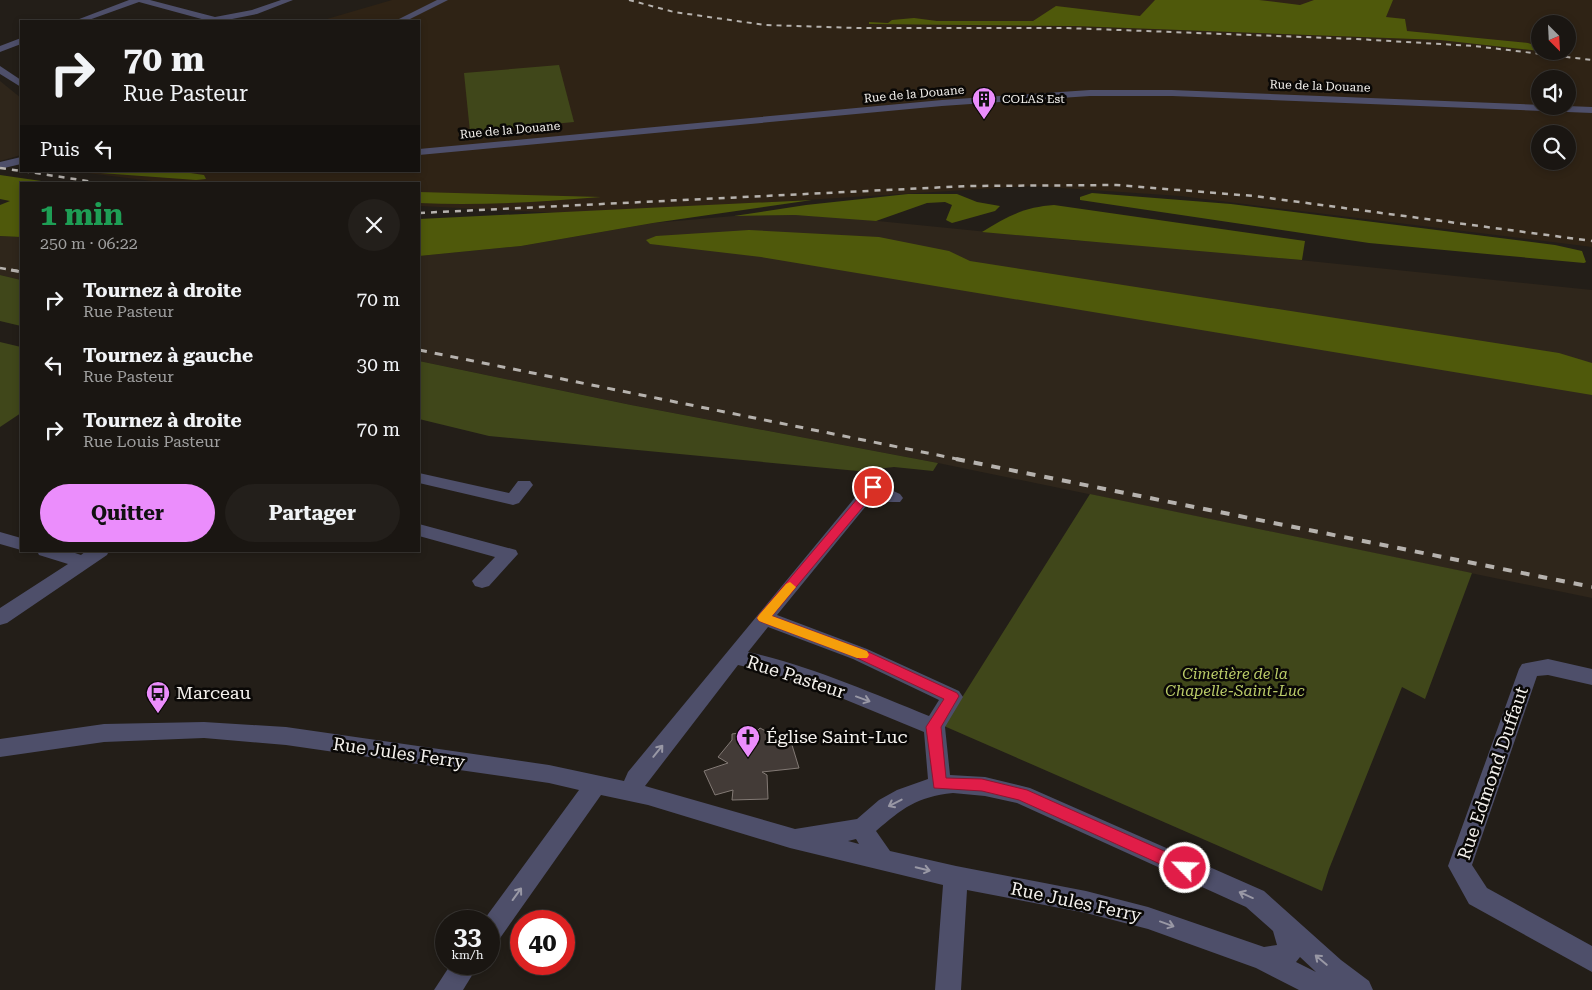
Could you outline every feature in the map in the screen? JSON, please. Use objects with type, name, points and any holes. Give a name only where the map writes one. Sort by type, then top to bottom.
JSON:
[{"type":"street","points":[[81,20],[138,0],[209,20]]},
{"type":"street","points":[[218,20],[254,12],[289,0]]},
{"type":"street","points":[[401,20],[444,0]]},
{"type":"street","points":[[0,49],[20,42]]},
{"type":"street","points":[[0,68],[20,83]]},
{"type":"street","name":"Rue de la Douane","points":[[420,152],[942,103],[1090,93],[1172,93],[1592,110]]},
{"type":"street","points":[[0,166],[20,160]]},
{"type":"street","points":[[420,478],[513,499],[524,485]]},
{"type":"street","points":[[734,657],[873,487],[894,498]]},
{"type":"street","points":[[420,530],[510,554],[482,581]]},
{"type":"street","points":[[0,538],[20,544]]},
{"type":"street","points":[[49,552],[84,562]]},
{"type":"street","points":[[0,618],[99,552]]},
{"type":"street","points":[[764,618],[860,654],[952,696],[934,727],[940,784]]},
{"type":"street","name":"Rue Pasteur","points":[[631,792],[636,778],[734,657],[763,663],[860,697],[934,727]]},
{"type":"street","name":"Rue Edmond Duffaut","points":[[1592,677],[1548,667],[1529,669],[1460,866],[1478,896],[1592,960]]},
{"type":"street","name":"Rue Jules Ferry","points":[[0,748],[104,733],[204,730],[286,736],[549,774],[631,792],[790,838],[956,877],[1086,902],[1148,918],[1264,959],[1326,990]]},
{"type":"street","points":[[883,860],[871,845],[863,828],[886,807],[917,791],[940,784],[982,785],[1022,795],[1255,899],[1284,923],[1307,949],[1360,990]]},
{"type":"street","points":[[500,918],[595,785]]},
{"type":"street","name":"Rue Jules Ferry","points":[[790,838],[863,828]]},
{"type":"street","points":[[948,990],[956,877]]},
{"type":"street","points":[[1264,959],[1280,957],[1290,951],[1284,923]]},
{"type":"street","points":[[447,990],[458,975]]},
{"type":"shaded area","points":[[392,0],[1592,0],[1592,247],[1180,196],[1032,186],[581,214],[420,206],[420,182],[160,182],[79,172],[420,172],[420,20],[323,20]]},
{"type":"shaded area","points":[[0,81],[20,97],[20,155],[0,161]]},
{"type":"shaded area","points":[[795,215],[838,217],[1069,240],[1153,245],[1592,290],[1592,598],[938,463],[631,405],[420,361],[420,256],[521,246],[653,223],[734,216]]},
{"type":"shaded area","points":[[0,236],[20,237],[20,280],[0,275]]},
{"type":"green space","points":[[1155,0],[1259,0],[1300,5],[1314,0],[1393,0],[1386,17],[1405,19],[1407,31],[1528,43],[1531,44],[1531,50],[1440,40],[1075,26],[869,24],[869,22],[888,23],[892,20],[914,18],[937,21],[1033,21],[1056,6],[1140,16]]},
{"type":"green space","points":[[559,65],[574,122],[470,132],[464,73]]},
{"type":"green space","points":[[87,172],[184,172],[204,175],[206,179],[196,180]]},
{"type":"green space","points":[[0,175],[48,182],[20,182],[20,237],[0,236],[0,205],[10,201],[0,199]]},
{"type":"green space","points":[[420,192],[601,197],[510,203],[420,203]]},
{"type":"green space","points":[[1092,193],[1231,204],[1555,245],[1582,251],[1586,262],[1369,243],[1080,200],[1080,197]]},
{"type":"green space","points":[[908,194],[957,194],[977,202],[1000,206],[995,211],[952,223],[946,220],[952,205],[945,202],[927,203],[876,221],[795,215],[734,216],[806,205]]},
{"type":"green space","points":[[812,200],[653,223],[521,246],[420,256],[420,219]]},
{"type":"green space","points":[[1054,205],[1305,241],[1302,260],[982,232],[1016,213]]},
{"type":"green space","points":[[749,230],[879,237],[949,251],[970,261],[1559,353],[1592,363],[1592,395],[761,257],[650,244],[646,240],[656,236]]},
{"type":"green space","points":[[0,275],[20,280],[20,326],[0,321]]},
{"type":"green space","points":[[0,342],[20,347],[20,414],[0,427]]},
{"type":"green space","points":[[420,361],[631,405],[938,463],[933,471],[894,467],[858,471],[489,436],[420,419]]},
{"type":"green space","name":"Cimetière de la Chapelle-Saint-Luc","points":[[1090,494],[1472,573],[1425,699],[1402,687],[1329,869],[1322,891],[944,726]]},
{"type":"building","name":"Église Saint-Luc","points":[[760,728],[792,745],[799,768],[762,772],[767,775],[768,799],[732,800],[733,790],[715,795],[704,771],[728,763],[718,757],[732,740],[732,734],[758,730]]},
{"type":"railway","points":[[629,0],[674,12],[765,25],[857,28],[1066,28],[1356,39],[1474,46],[1592,60]]},
{"type":"railway","points":[[0,168],[20,171]]},
{"type":"railway","points":[[29,172],[93,182]]},
{"type":"railway","points":[[420,213],[968,186],[1116,185],[1254,196],[1592,241]]},
{"type":"railway","points":[[0,268],[18,271]]},
{"type":"railway","points":[[11,270],[20,272]]},
{"type":"railway","points":[[420,350],[962,460]]},
{"type":"railway","points":[[956,459],[1592,587]]},
{"type":"slow traffic","points":[[790,587],[764,618],[862,655]]},
{"type":"place","name":"COLAS Est","points":[[984,120]]},
{"type":"place","name":"Marceau","points":[[158,714]]},
{"type":"place","name":"Église Saint-Luc","points":[[748,758]]},
{"type":"route","points":[[873,487],[764,618],[860,654],[952,696],[934,727],[940,784],[962,783],[982,785],[1022,795],[1185,868]]}]
